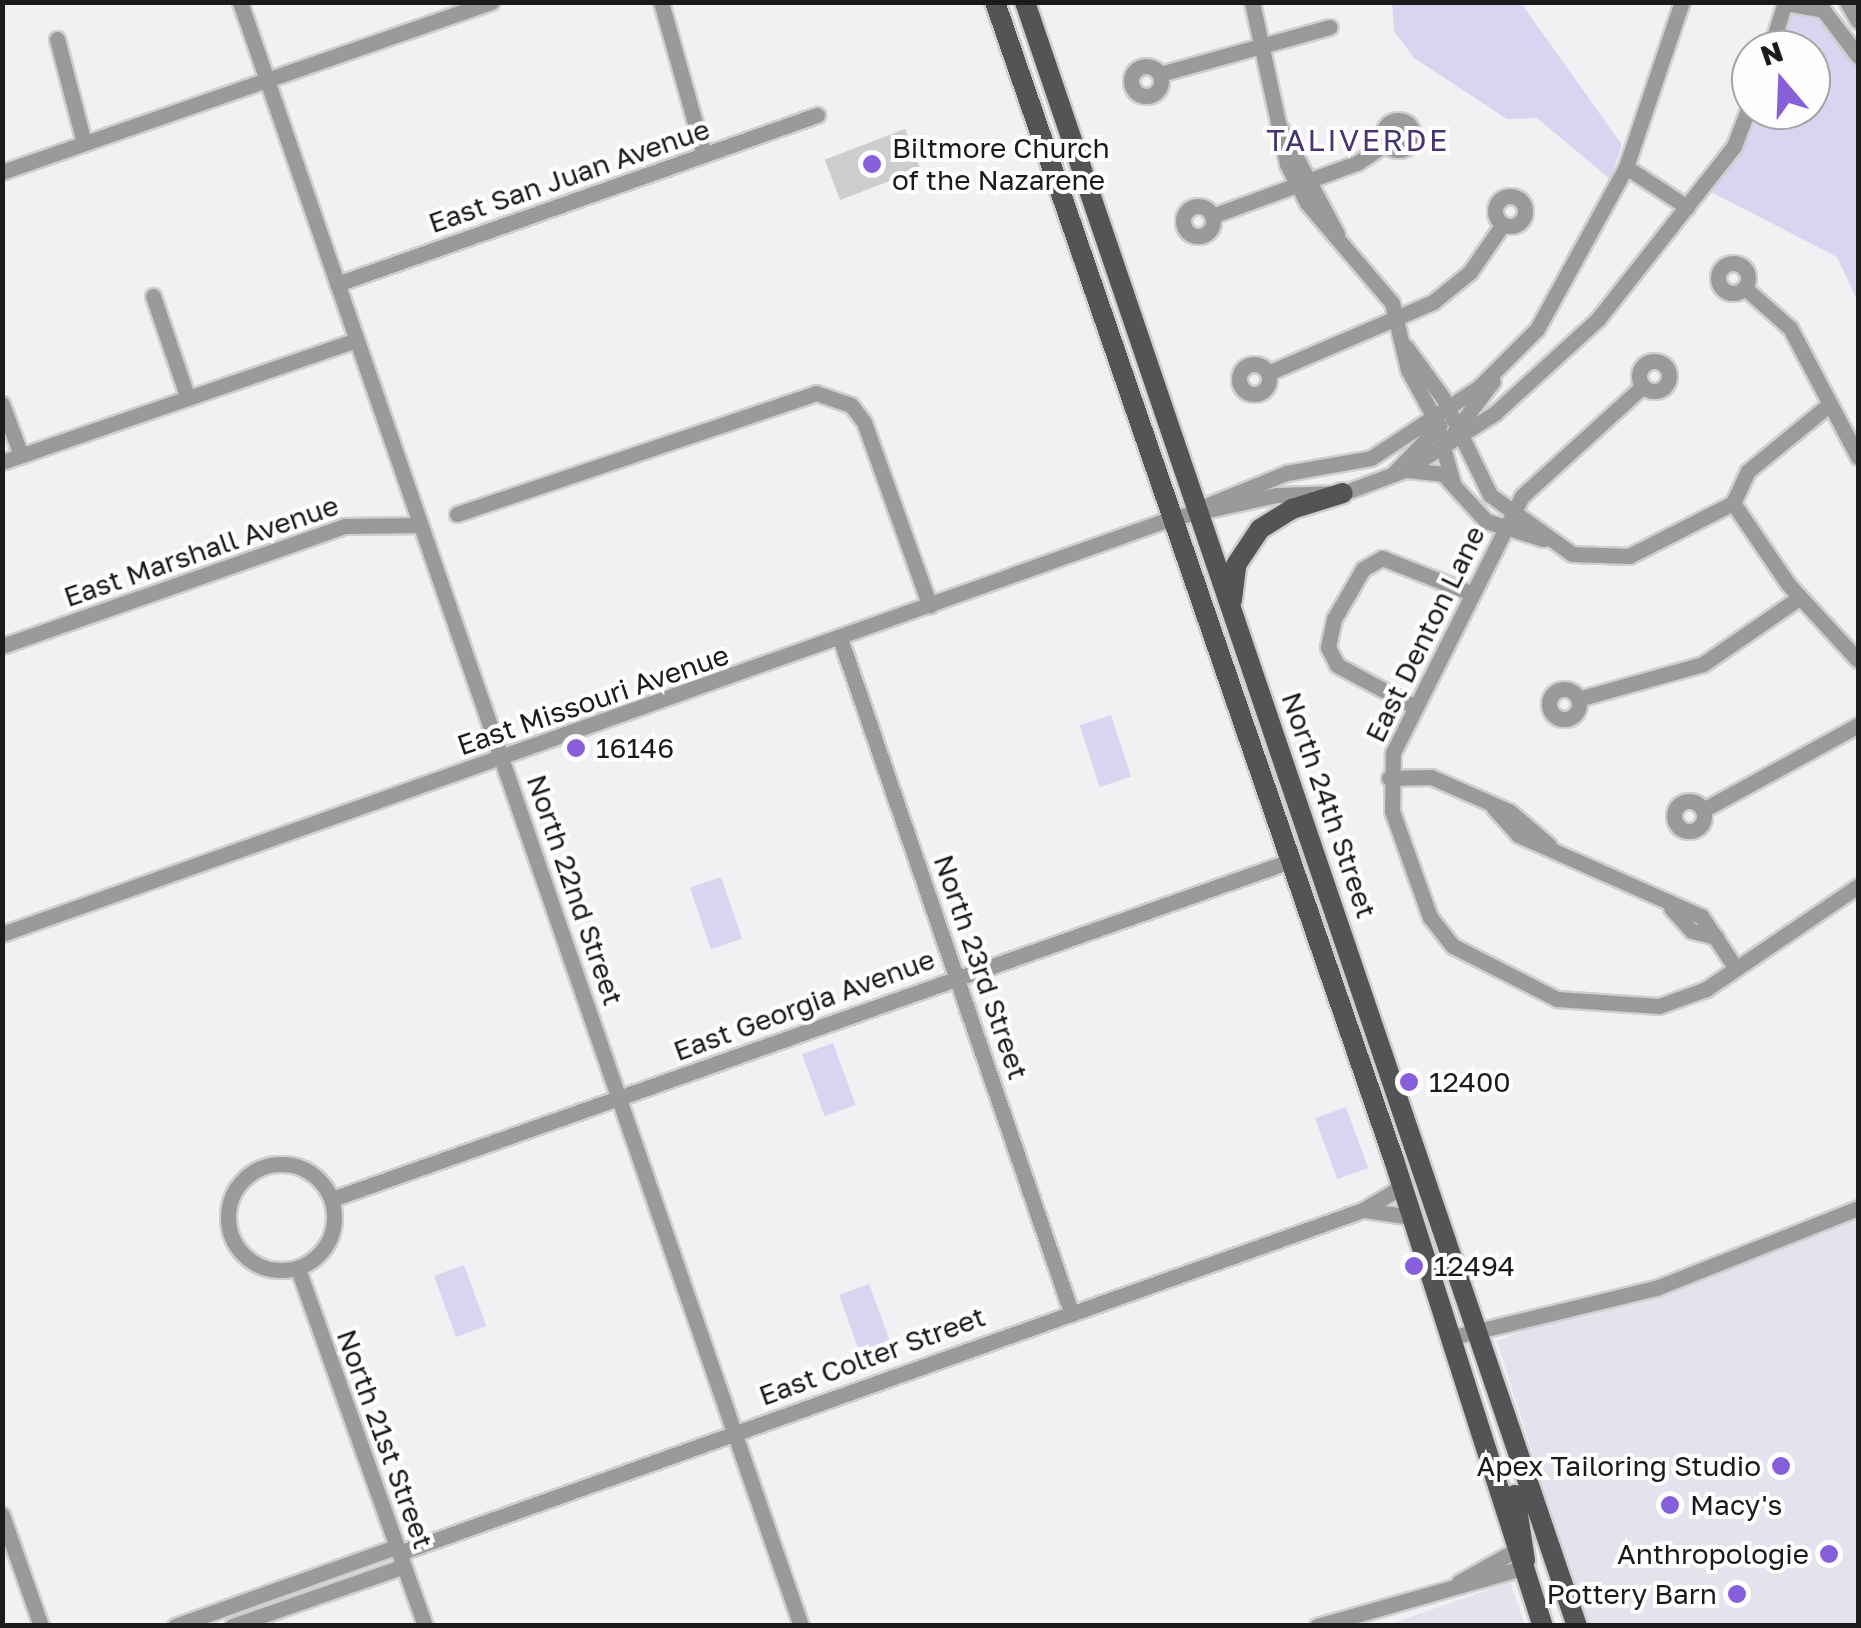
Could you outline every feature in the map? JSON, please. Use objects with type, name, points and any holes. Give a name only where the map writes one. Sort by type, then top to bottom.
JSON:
[{"type":"main road","name":"North 24th Street","points":[[995,2],[1400,1177],[1542,1626]]},
{"type":"main road","name":"North 24th Street","points":[[1024,2],[1574,1618]]},
{"type":"main road","points":[[1050,168],[1078,158]]},
{"type":"main road","points":[[1232,607],[1236,565],[1260,529],[1292,508],[1343,494]]},
{"type":"main road","points":[[1474,1329],[1521,1557],[1554,1600],[1574,1618]]},
{"type":"street","name":"North 22nd Street","points":[[240,2],[801,1626]]},
{"type":"street","points":[[2,172],[491,2]]},
{"type":"street","points":[[661,2],[704,156]]},
{"type":"street","points":[[1252,2],[1281,129],[1304,185],[1337,234],[1382,284],[1399,320],[1412,380],[1437,423],[1453,438],[1475,475],[1543,538]]},
{"type":"street","points":[[1453,438],[1506,361],[1564,292],[1626,167],[1682,2]]},
{"type":"street","points":[[1847,2],[1858,21]]},
{"type":"street","points":[[1776,30],[1784,3],[1824,10],[1858,56]]},
{"type":"street","points":[[1160,74],[1261,42],[1330,28]]},
{"type":"street","points":[[58,39],[84,143]]},
{"type":"street","name":"East San Juan Avenue","points":[[338,284],[816,115]]},
{"type":"street","points":[[1198,509],[1343,494],[1392,477],[1532,384],[1598,320],[1734,146],[1740,130]]},
{"type":"street","points":[[1212,216],[1304,185],[1385,144]]},
{"type":"street","points":[[1626,167],[1686,207]]},
{"type":"street","points":[[1268,373],[1399,320],[1450,290],[1503,224]]},
{"type":"street","points":[[1745,288],[1790,328],[1858,457]]},
{"type":"street","points":[[153,296],[186,393]]},
{"type":"street","points":[[2,462],[186,393],[356,340]]},
{"type":"street","points":[[1406,347],[1449,409],[1453,484]]},
{"type":"street","points":[[1392,477],[1449,409],[1506,361]]},
{"type":"street","points":[[1512,513],[1541,475],[1643,386]]},
{"type":"street","points":[[457,514],[816,393],[851,405],[868,430],[930,606]]},
{"type":"street","points":[[2,404],[21,455]]},
{"type":"street","points":[[1371,458],[1392,477],[1453,484],[1502,529],[1543,538],[1587,558],[1629,556],[1733,503],[1748,471],[1830,404]]},
{"type":"street","points":[[1198,509],[1286,473],[1371,458],[1437,423]]},
{"type":"street","points":[[1733,503],[1799,598],[1858,660]]},
{"type":"street","name":"East Missouri Avenue","points":[[2,934],[1198,509]]},
{"type":"street","name":"East Denton Lane","points":[[1389,778],[1415,707],[1512,513]]},
{"type":"street","name":"East Marshall Avenue","points":[[2,646],[346,526],[419,524]]},
{"type":"street","points":[[1415,707],[1337,665],[1328,647],[1334,619],[1362,569],[1382,558],[1471,593]]},
{"type":"street","points":[[1578,699],[1703,664],[1799,598]]},
{"type":"street","name":"North 23rd Street","points":[[840,638],[1071,1312]]},
{"type":"street","points":[[1703,810],[1858,726]]},
{"type":"street","points":[[1735,967],[1701,916],[1670,908],[1549,845],[1518,835],[1494,808],[1431,778],[1389,778],[1392,811],[1443,937],[1481,963],[1576,1002],[1675,1003],[1735,967],[1858,886]]},
{"type":"street","name":"East Georgia Avenue","points":[[332,1199],[1292,860]]},
{"type":"street","points":[[276,1164],[310,1172],[332,1199],[333,1233],[298,1268],[262,1268],[235,1245],[233,1194],[276,1164]]},
{"type":"street","name":"East Colter Street","points":[[232,1626],[400,1555],[735,1431],[1363,1210],[1390,1196],[1400,1177]]},
{"type":"street","points":[[1449,1338],[1656,1288],[1858,1208]]},
{"type":"street","name":"East Colter Street","points":[[1363,1210],[1412,1217]]},
{"type":"street","name":"North 21st Street","points":[[298,1268],[424,1626]]},
{"type":"street","points":[[2,1515],[40,1626]]},
{"type":"street","name":"East Colter Street","points":[[175,1626],[400,1555]]},
{"type":"street","points":[[1317,1626],[1459,1582],[1521,1557]]},
{"type":"shaded area","points":[[1392,3],[1521,3],[1622,145],[1610,179],[1537,118],[1507,119],[1414,58],[1394,31]]},
{"type":"shaded area","points":[[1785,3],[1823,10],[1858,56],[1858,302],[1837,257],[1709,191],[1743,130],[1831,130],[1831,30],[1780,30]]},
{"type":"shaded area","points":[[1111,715],[1131,777],[1100,787],[1080,725]]},
{"type":"shaded area","points":[[721,877],[742,938],[711,949],[690,888]]},
{"type":"shaded area","points":[[833,1043],[856,1105],[825,1116],[802,1054]]},
{"type":"shaded area","points":[[1346,1107],[1368,1168],[1337,1179],[1315,1118]]},
{"type":"shaded area","points":[[1858,1218],[1858,1625],[1587,1625],[1497,1341],[1568,1313],[1635,1305]]},
{"type":"shaded area","points":[[464,1265],[486,1326],[456,1337],[434,1276]]},
{"type":"shaded area","points":[[869,1284],[892,1346],[862,1357],[839,1295]]},
{"type":"shaded area","points":[[1510,1582],[1525,1625],[1388,1625]]},
{"type":"building","name":"Biltmore Church of the Nazarene","points":[[905,129],[920,169],[840,200],[825,160]]},
{"type":"place","name":"Biltmore Church of the Nazarene","points":[[872,164]]},
{"type":"place","name":"16146","points":[[576,748]]},
{"type":"place","name":"12400","points":[[1409,1082]]},
{"type":"place","name":"12494","points":[[1414,1266]]},
{"type":"place","name":"Apex Tailoring Studio","points":[[1781,1466]]},
{"type":"place","name":"Macy's","points":[[1670,1505]]},
{"type":"place","name":"Anthropologie","points":[[1829,1554]]},
{"type":"place","name":"Pottery Barn","points":[[1737,1594]]},
{"type":"district","name":"TALIVERDE","points":[[1358,140]]}]
